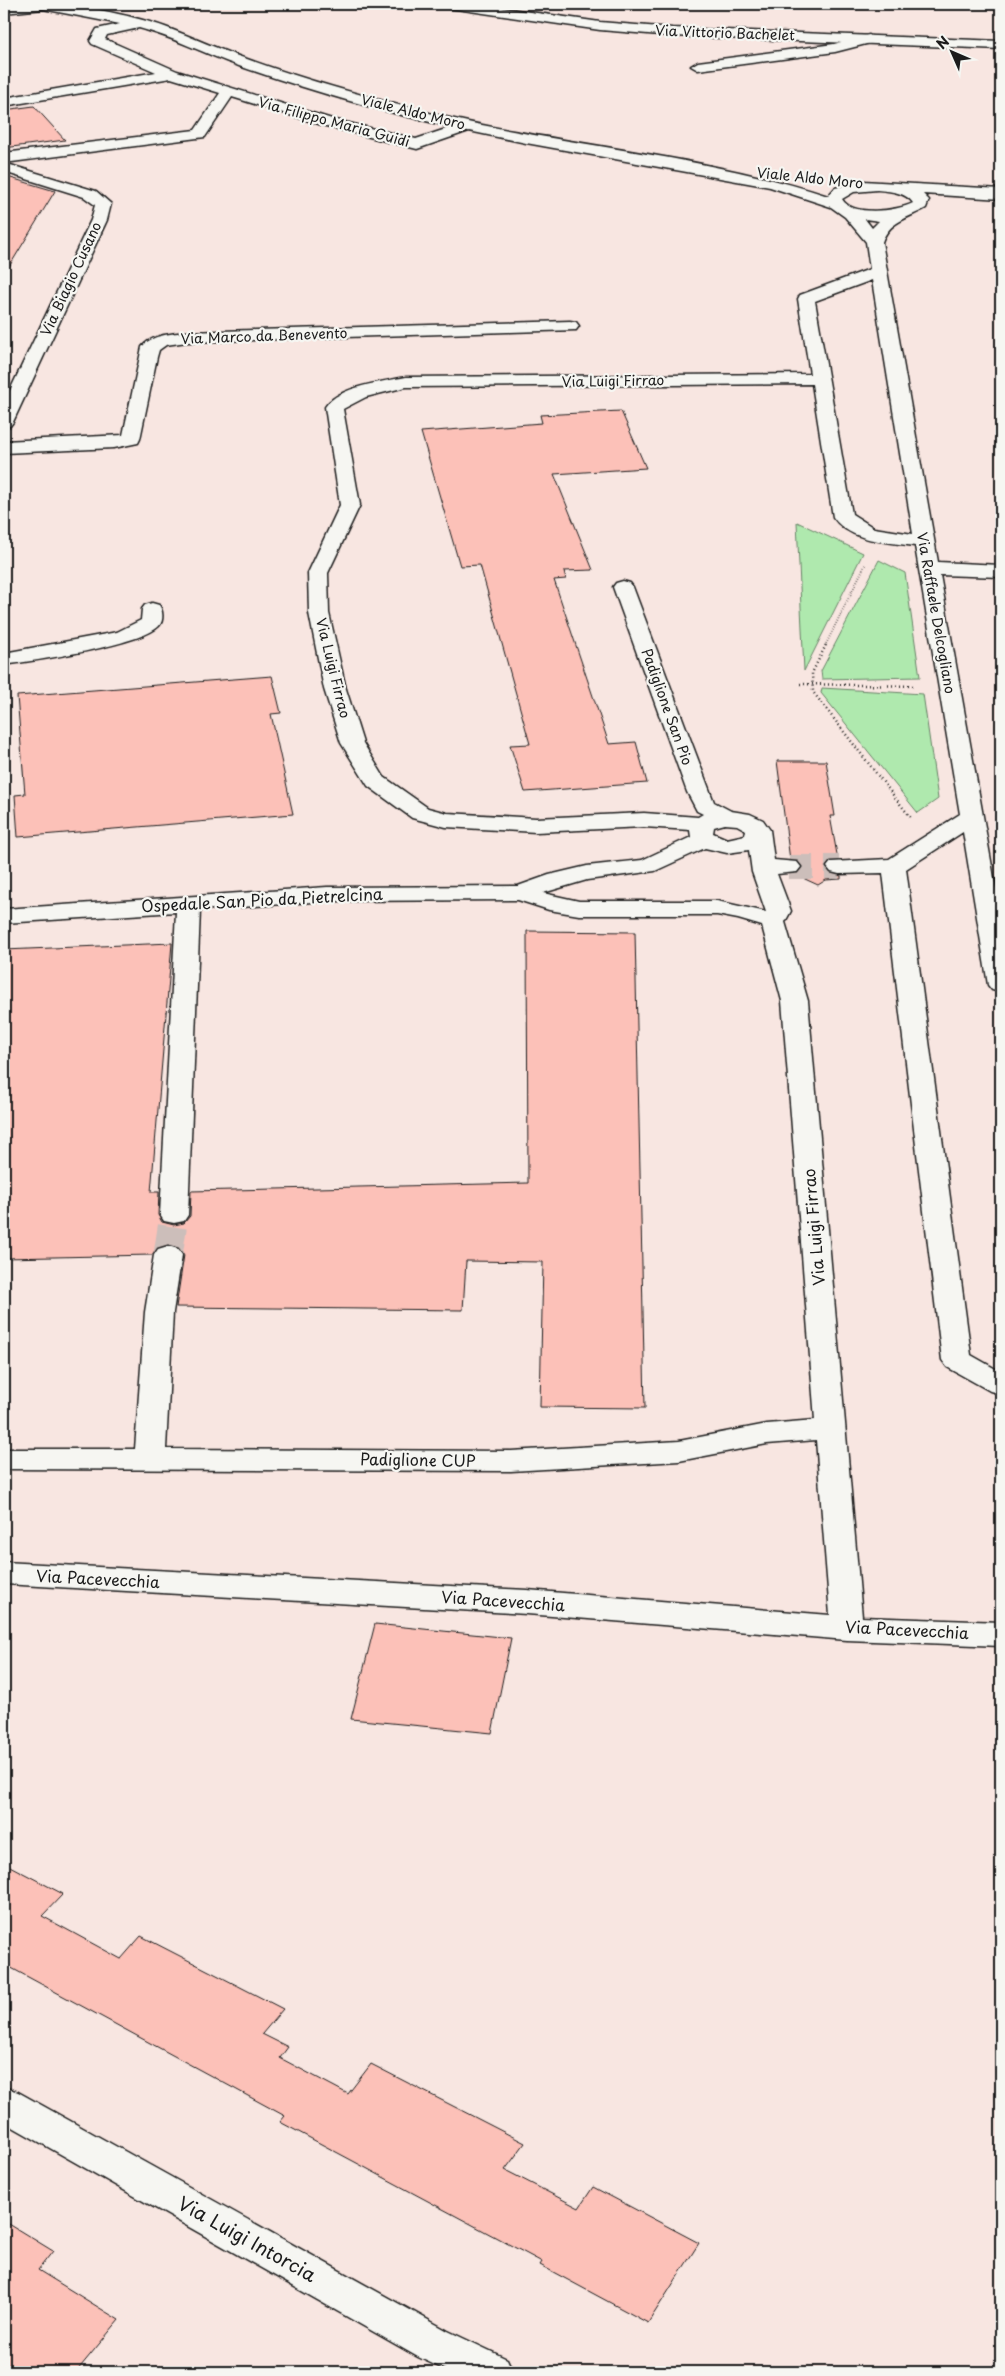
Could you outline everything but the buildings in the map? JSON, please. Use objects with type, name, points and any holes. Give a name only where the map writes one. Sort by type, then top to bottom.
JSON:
[{"type":"street","points":[[16,4],[43,5]]},
{"type":"street","points":[[4,9],[64,4]]},
{"type":"street","name":"Via Vittorio Bachelet","points":[[449,4],[600,26],[663,32],[1001,45]]},
{"type":"street","name":"Viale Aldo Moro","points":[[43,5],[95,14],[158,29],[242,62],[323,89],[468,126],[526,139],[774,183],[851,211],[877,215],[937,205],[1001,202]]},
{"type":"street","points":[[142,10],[158,29]]},
{"type":"street","name":"Via Filippo Maria Guidi","points":[[139,24],[102,32],[97,41],[172,74],[327,122],[417,144],[468,126]]},
{"type":"street","points":[[698,66],[835,48],[869,39]]},
{"type":"street","points":[[4,102],[172,74]]},
{"type":"street","points":[[4,158],[200,134],[228,92]]},
{"type":"street","name":"Viale Aldo Moro","points":[[676,165],[716,167],[808,178]]},
{"type":"street","name":"Via Biagio Cusano","points":[[4,167],[90,194],[103,204],[99,220],[4,422]]},
{"type":"street","name":"Viale Aldo Moro","points":[[835,181],[890,187],[916,195],[921,200],[920,205],[908,211]]},
{"type":"street","name":"Viale Aldo Moro","points":[[838,205],[834,198],[837,194],[844,190],[862,186],[1001,194]]},
{"type":"street","name":"Via Raffaele Delcogliano","points":[[838,205],[853,215],[874,242],[928,568],[1001,985]]},
{"type":"street","points":[[874,242],[876,232],[884,224],[908,211]]},
{"type":"street","points":[[879,271],[806,299],[819,379],[843,517],[868,533],[924,542]]},
{"type":"street","name":"Via Marco da Benevento","points":[[4,447],[114,442],[131,439],[151,347],[161,341],[187,337],[570,326]]},
{"type":"street","name":"Via Luigi Firrao","points":[[704,832],[644,820],[536,825],[446,820],[420,813],[376,781],[352,743],[335,689],[319,614],[318,573],[350,504],[334,407],[346,398],[365,390],[406,382],[819,379]]},
{"type":"street","points":[[928,568],[1001,571]]},
{"type":"street","name":"Padiglione San Pio","points":[[623,587],[698,792],[705,806],[725,817]]},
{"type":"street","points":[[4,659],[123,637],[151,623],[152,609]]},
{"type":"street","points":[[839,867],[894,866],[972,816]]},
{"type":"street","points":[[725,817],[750,822],[758,830],[758,835],[749,843],[731,846],[712,843],[704,832],[716,818],[725,817]]},
{"type":"street","name":"Ospedale San Pio da Pietrelcina","points":[[4,916],[327,894],[520,893],[557,880],[587,873],[647,866],[704,832]]},
{"type":"street","name":"Via Luigi Firrao","points":[[758,835],[763,867],[779,911],[773,922],[795,1001],[847,1628]]},
{"type":"street","points":[[894,866],[957,1360],[1001,1384]]},
{"type":"street","points":[[763,867],[789,867]]},
{"type":"street","name":"Ospedale San Pio da Pietrelcina","points":[[520,893],[549,903],[578,908],[717,908],[742,912],[773,922]]},
{"type":"street","points":[[174,1215],[188,903]]},
{"type":"street","points":[[150,1459],[159,1312],[168,1255]]},
{"type":"street","name":"Padiglione CUP","points":[[4,1459],[511,1461],[679,1451],[767,1434],[831,1429]]},
{"type":"street","name":"Via Pacevecchia","points":[[4,1574],[527,1602],[847,1628],[1001,1634]]},
{"type":"street","name":"Via Luigi Intorcia","points":[[4,2103],[433,2344],[492,2372]]},
{"type":"path","points":[[869,556],[812,672],[813,692],[911,818]]},
{"type":"path","points":[[800,684],[916,686]]},
{"type":"green space","points":[[797,522],[863,553],[804,671]]},
{"type":"green space","points":[[879,560],[905,573],[920,677],[822,679],[821,671]]},
{"type":"green space","points":[[822,688],[923,694],[938,799],[918,813],[821,693]]},
{"type":"tunnel","points":[[789,867],[839,867]]},
{"type":"tunnel","points":[[168,1255],[174,1215]]}]
